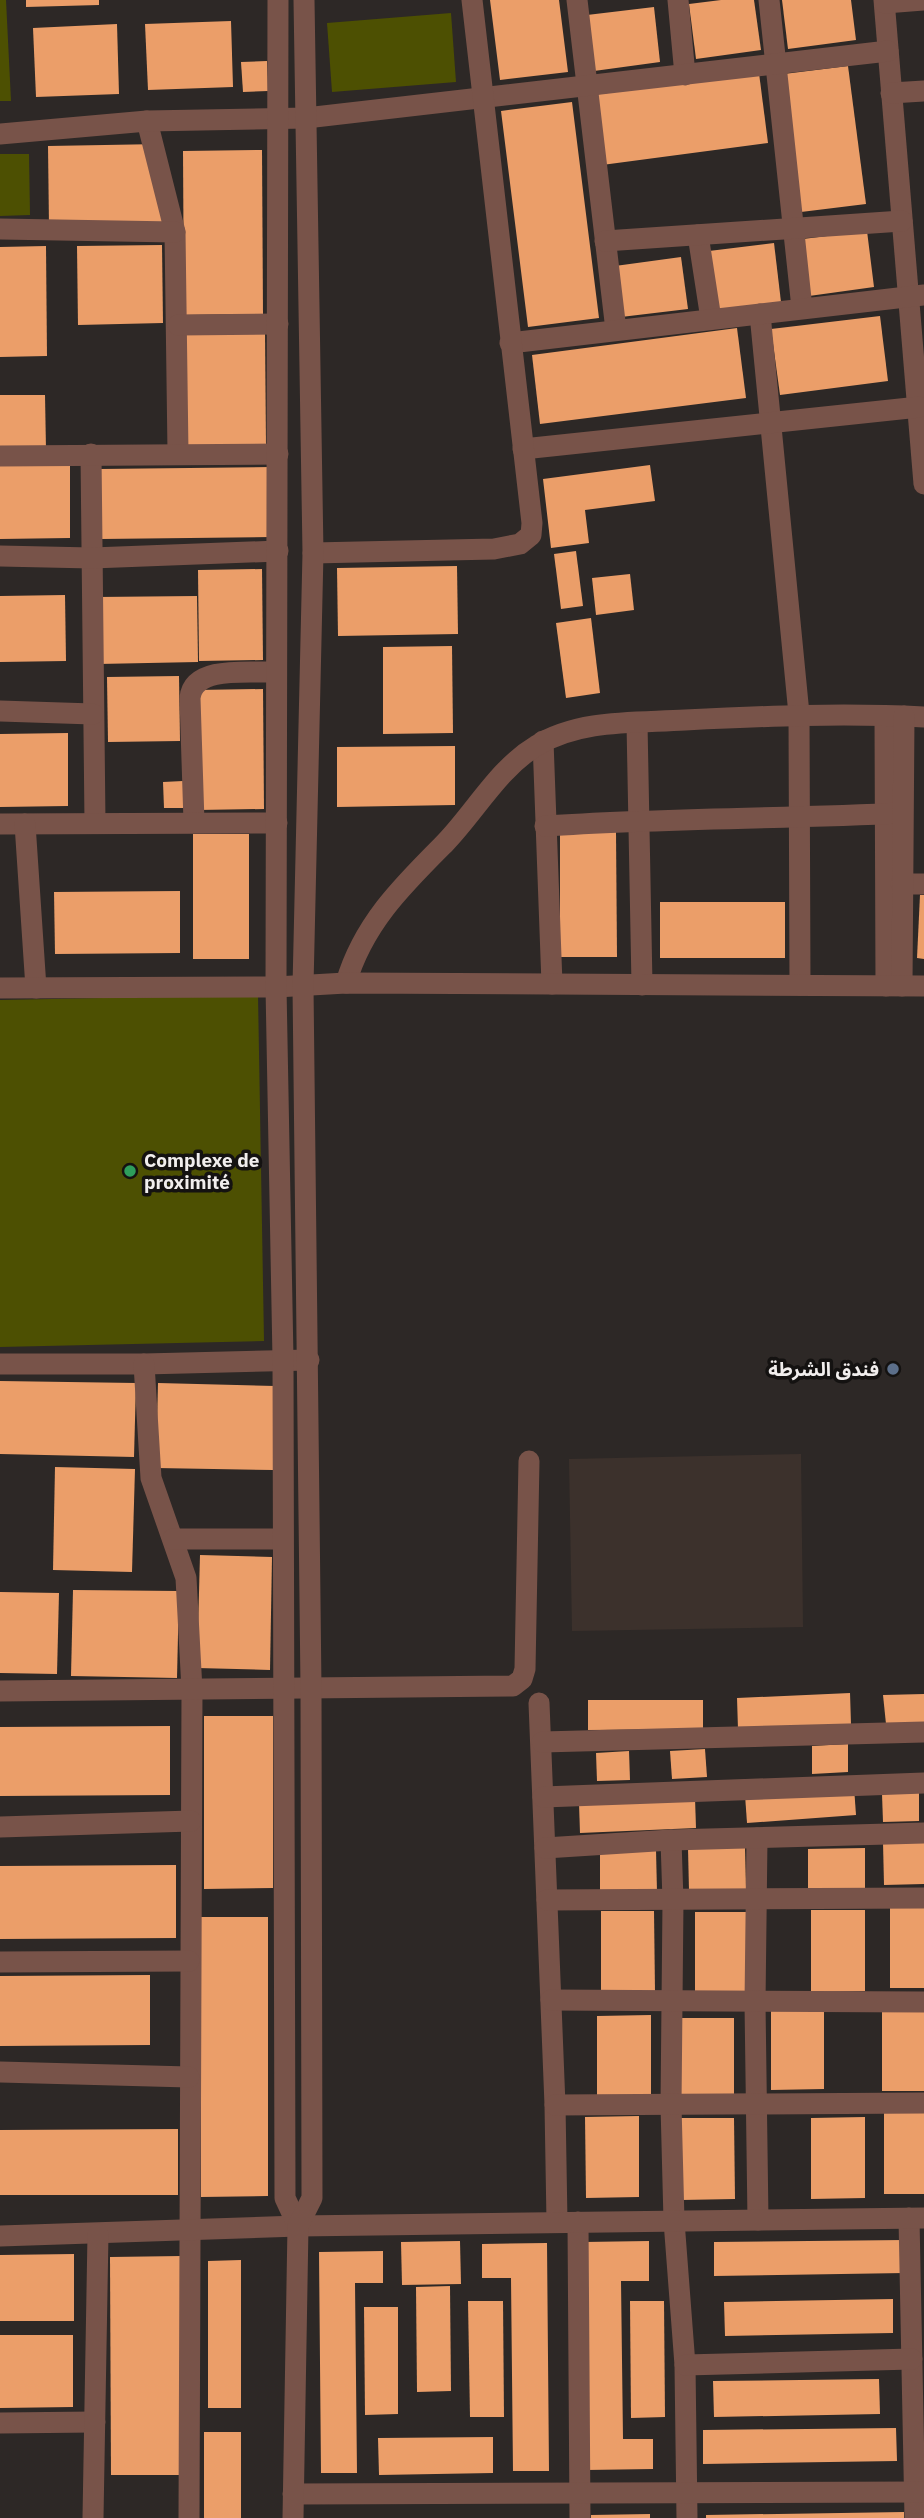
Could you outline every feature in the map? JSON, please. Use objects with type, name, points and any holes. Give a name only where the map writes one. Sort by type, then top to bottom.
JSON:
[{"type":"street","points":[[278,0],[276,987],[283,1359],[285,2198],[298,2226]]},
{"type":"street","points":[[293,2518],[298,2226],[312,2198],[312,1688],[303,986],[313,553],[304,0]]},
{"type":"street","points":[[313,553],[494,549],[520,544],[529,538],[532,523],[481,99],[472,0]]},
{"type":"street","points":[[577,0],[616,330]]},
{"type":"street","points":[[678,0],[685,75]]},
{"type":"street","points":[[769,0],[802,308]]},
{"type":"street","points":[[924,1],[885,1],[902,221],[916,295],[924,484]]},
{"type":"street","points":[[0,134],[147,121],[306,118],[888,51]]},
{"type":"street","points":[[891,93],[924,91]]},
{"type":"street","points":[[147,121],[175,233],[178,453]]},
{"type":"street","points":[[605,241],[902,221]]},
{"type":"street","points":[[0,229],[175,233]]},
{"type":"street","points":[[698,235],[711,319]]},
{"type":"street","points":[[510,343],[916,295]]},
{"type":"street","points":[[760,314],[773,423],[799,714],[800,985]]},
{"type":"street","points":[[178,325],[278,324]]},
{"type":"street","points":[[523,449],[919,407]]},
{"type":"street","points":[[91,454],[95,823]]},
{"type":"street","points":[[0,456],[278,454]]},
{"type":"street","points":[[0,556],[92,558],[278,551]]},
{"type":"street","points":[[194,822],[190,698],[194,685],[204,676],[275,672]]},
{"type":"street","points":[[0,711],[93,714]]},
{"type":"street","points":[[346,983],[367,931],[384,905],[453,835],[505,774],[543,741],[575,729],[799,714],[904,717],[893,814],[894,986]]},
{"type":"street","points":[[638,723],[642,985]]},
{"type":"street","points":[[543,741],[552,984]]},
{"type":"street","points":[[545,826],[638,820],[799,819],[893,814]]},
{"type":"street","points":[[893,814],[901,884],[894,986]]},
{"type":"street","points":[[0,824],[277,823]]},
{"type":"street","points":[[25,824],[36,988]]},
{"type":"street","points":[[901,884],[924,884]]},
{"type":"street","points":[[0,988],[276,987],[346,983],[924,986]]},
{"type":"street","points":[[0,1364],[309,1360]]},
{"type":"street","points":[[144,1364],[151,1478],[186,1578],[192,1690],[187,2231],[189,2518]]},
{"type":"street","points":[[0,1691],[503,1689],[519,1683],[525,1669],[530,1461]]},
{"type":"street","points":[[173,1539],[282,1539]]},
{"type":"street","points":[[539,1703],[555,2105],[567,2222],[580,2518]]},
{"type":"street","points":[[542,1742],[924,1732]]},
{"type":"street","points":[[543,1797],[924,1783]]},
{"type":"street","points":[[0,1827],[191,1821]]},
{"type":"street","points":[[545,1848],[670,1840],[924,1833]]},
{"type":"street","points":[[757,1838],[754,2003],[758,2220]]},
{"type":"street","points":[[670,1840],[673,1901],[671,2105],[674,2221],[685,2365],[687,2518]]},
{"type":"street","points":[[547,1900],[924,1898]]},
{"type":"street","points":[[0,1962],[189,1961]]},
{"type":"street","points":[[551,2000],[924,2002]]},
{"type":"street","points":[[0,2072],[189,2077]]},
{"type":"street","points":[[555,2105],[924,2103]]},
{"type":"street","points":[[0,2236],[298,2226],[916,2218],[912,2359],[920,2492],[915,2518]]},
{"type":"street","points":[[93,2518],[98,2234]]},
{"type":"street","points":[[685,2365],[912,2359]]},
{"type":"street","points":[[0,2423],[95,2422]]},
{"type":"street","points":[[293,2494],[920,2492]]},
{"type":"shaded area","points":[[0,0],[6,0],[11,101],[0,101]]},
{"type":"shaded area","points":[[451,13],[456,82],[332,92],[327,23]]},
{"type":"shaded area","points":[[0,154],[29,154],[30,215],[0,216]]},
{"type":"shaded area","name":"Complexe de proximité","points":[[258,995],[264,1341],[0,1347],[0,1000]]},
{"type":"shaded area","points":[[801,1454],[803,1627],[572,1631],[569,1459]]},
{"type":"building","points":[[26,0],[99,0],[99,5],[26,7]]},
{"type":"building","points":[[490,0],[559,0],[568,72],[500,80]]},
{"type":"building","points":[[754,0],[761,50],[696,59],[689,4]]},
{"type":"building","points":[[782,0],[851,0],[856,40],[788,49]]},
{"type":"building","points":[[654,7],[660,62],[594,71],[587,15]]},
{"type":"building","points":[[231,21],[233,87],[148,90],[145,24]]},
{"type":"building","points":[[117,24],[119,94],[36,97],[33,28]]},
{"type":"building","points":[[267,61],[268,91],[243,92],[241,62]]},
{"type":"building","points":[[848,66],[866,204],[801,212],[784,74]]},
{"type":"building","points":[[759,73],[768,143],[602,165],[593,95]]},
{"type":"building","points":[[572,102],[599,318],[528,327],[501,111]]},
{"type":"building","points":[[161,144],[162,225],[49,227],[48,146]]},
{"type":"building","points":[[262,150],[263,314],[184,315],[183,151]]},
{"type":"building","points":[[867,231],[874,287],[809,296],[803,239]]},
{"type":"building","points":[[774,243],[781,302],[716,310],[709,251]]},
{"type":"building","points":[[162,245],[163,323],[78,325],[77,246]]},
{"type":"building","points":[[46,246],[47,356],[0,357],[0,247]]},
{"type":"building","points":[[681,257],[688,309],[621,317],[615,266]]},
{"type":"building","points":[[880,316],[888,381],[780,395],[771,329]]},
{"type":"building","points":[[737,328],[746,398],[540,424],[532,355]]},
{"type":"building","points":[[265,332],[266,446],[187,447],[186,333]]},
{"type":"building","points":[[0,395],[45,395],[46,450],[0,450]]},
{"type":"building","points":[[70,463],[70,538],[0,539],[0,464]]},
{"type":"building","points":[[650,465],[655,501],[585,510],[589,543],[551,548],[543,479]]},
{"type":"building","points":[[271,467],[271,537],[101,539],[100,469]]},
{"type":"building","points":[[576,551],[583,606],[561,609],[554,554]]},
{"type":"building","points":[[457,566],[458,634],[338,636],[337,568]]},
{"type":"building","points":[[262,569],[263,660],[199,661],[198,570]]},
{"type":"building","points":[[630,574],[634,610],[596,615],[592,578]]},
{"type":"building","points":[[65,595],[66,661],[0,662],[0,596]]},
{"type":"building","points":[[197,596],[198,662],[98,664],[97,597]]},
{"type":"building","points":[[591,618],[600,693],[566,698],[556,623]]},
{"type":"building","points":[[452,646],[453,733],[383,734],[383,647]]},
{"type":"building","points":[[179,676],[180,741],[108,742],[107,677]]},
{"type":"building","points":[[263,689],[264,809],[198,810],[197,690]]},
{"type":"building","points":[[68,733],[68,806],[0,807],[0,734]]},
{"type":"building","points":[[455,746],[455,805],[337,807],[337,747]]},
{"type":"building","points":[[183,781],[183,808],[164,808],[163,782]]},
{"type":"building","points":[[616,832],[617,957],[560,957],[560,833]]},
{"type":"building","points":[[193,834],[249,834],[249,959],[193,959]]},
{"type":"building","points":[[180,891],[180,953],[55,954],[54,892]]},
{"type":"building","points":[[920,895],[924,895],[924,959],[917,958]]},
{"type":"building","points":[[660,902],[785,902],[785,958],[660,958]]},
{"type":"building","points":[[0,1381],[136,1383],[134,1457],[0,1454]]},
{"type":"building","points":[[158,1383],[275,1386],[273,1470],[156,1468]]},
{"type":"building","points":[[55,1467],[135,1469],[132,1572],[53,1570]]},
{"type":"building","points":[[200,1555],[272,1557],[270,1670],[197,1668]]},
{"type":"building","points":[[73,1590],[179,1591],[177,1678],[71,1676]]},
{"type":"building","points":[[0,1592],[59,1593],[57,1674],[0,1673]]},
{"type":"building","points":[[850,1693],[851,1724],[738,1729],[737,1698]]},
{"type":"building","points":[[924,1694],[924,1723],[886,1724],[883,1695]]},
{"type":"building","points":[[588,1700],[703,1700],[703,1729],[588,1730]]},
{"type":"building","points":[[204,1716],[273,1716],[273,1888],[204,1889]]},
{"type":"building","points":[[170,1726],[170,1795],[0,1796],[0,1727]]},
{"type":"building","points":[[848,1744],[848,1772],[812,1774],[812,1746]]},
{"type":"building","points":[[705,1749],[707,1777],[672,1779],[670,1751]]},
{"type":"building","points":[[629,1751],[630,1780],[597,1781],[596,1753]]},
{"type":"building","points":[[854,1787],[856,1815],[747,1823],[745,1795]]},
{"type":"building","points":[[919,1793],[919,1821],[883,1822],[882,1794]]},
{"type":"building","points":[[695,1798],[696,1828],[580,1833],[579,1803]]},
{"type":"building","points":[[924,1841],[924,1884],[884,1885],[883,1842]]},
{"type":"building","points":[[745,1847],[746,1890],[689,1891],[688,1848]]},
{"type":"building","points":[[865,1848],[865,1891],[808,1892],[808,1849]]},
{"type":"building","points":[[600,1850],[656,1850],[657,1892],[600,1893]]},
{"type":"building","points":[[176,1865],[176,1938],[0,1939],[0,1866]]},
{"type":"building","points":[[890,1907],[924,1907],[924,1988],[890,1988]]},
{"type":"building","points":[[811,1910],[865,1910],[865,1991],[811,1992]]},
{"type":"building","points":[[601,1911],[654,1911],[655,1992],[601,1992]]},
{"type":"building","points":[[695,1912],[748,1912],[749,1993],[695,1993]]},
{"type":"building","points":[[201,1917],[268,1917],[268,2196],[201,2197]]},
{"type":"building","points":[[150,1975],[150,2045],[0,2046],[0,1976]]},
{"type":"building","points":[[771,2008],[824,2008],[824,2089],[771,2090]]},
{"type":"building","points":[[882,2010],[924,2010],[924,2091],[882,2091]]},
{"type":"building","points":[[651,2015],[651,2096],[597,2097],[597,2016]]},
{"type":"building","points":[[681,2018],[734,2018],[734,2098],[681,2099]]},
{"type":"building","points":[[884,2113],[924,2113],[924,2194],[884,2194]]},
{"type":"building","points":[[639,2116],[639,2197],[586,2198],[585,2117]]},
{"type":"building","points":[[865,2117],[865,2198],[811,2199],[811,2118]]},
{"type":"building","points":[[681,2118],[734,2118],[735,2199],[681,2200]]},
{"type":"building","points":[[178,2129],[178,2195],[0,2195],[0,2130]]},
{"type":"building","points":[[904,2240],[905,2273],[714,2276],[714,2242]]},
{"type":"building","points":[[460,2241],[461,2284],[402,2285],[401,2242]]},
{"type":"building","points":[[649,2241],[649,2281],[621,2281],[623,2439],[653,2439],[653,2469],[586,2470],[584,2242]]},
{"type":"building","points":[[547,2243],[549,2471],[513,2471],[511,2278],[482,2278],[482,2244]]},
{"type":"building","points":[[383,2251],[383,2283],[355,2283],[357,2473],[321,2473],[319,2252]]},
{"type":"building","points":[[74,2254],[74,2321],[0,2321],[0,2255]]},
{"type":"building","points":[[182,2256],[182,2475],[111,2475],[110,2257]]},
{"type":"building","points":[[241,2260],[241,2408],[208,2408],[208,2261]]},
{"type":"building","points":[[450,2286],[451,2391],[417,2392],[416,2287]]},
{"type":"building","points":[[893,2299],[893,2333],[725,2336],[724,2302]]},
{"type":"building","points":[[468,2301],[503,2301],[504,2417],[470,2417]]},
{"type":"building","points":[[630,2301],[664,2301],[665,2417],[631,2418]]},
{"type":"building","points":[[364,2307],[398,2307],[398,2414],[365,2415]]},
{"type":"building","points":[[0,2335],[73,2335],[73,2407],[0,2408]]},
{"type":"building","points":[[879,2379],[880,2414],[714,2417],[713,2381]]},
{"type":"building","points":[[896,2428],[897,2461],[703,2464],[703,2430]]},
{"type":"building","points":[[204,2432],[241,2432],[241,2518],[204,2518]]},
{"type":"building","points":[[493,2437],[493,2473],[379,2475],[378,2438]]},
{"type":"building","points":[[904,2512],[904,2518],[706,2518],[706,2515]]},
{"type":"building","points":[[650,2514],[650,2518],[591,2518],[591,2515]]},
{"type":"place","name":"Complexe de proximité","points":[[130,1171]]},
{"type":"place","name":"فندق الشرطة","points":[[893,1369]]}]
